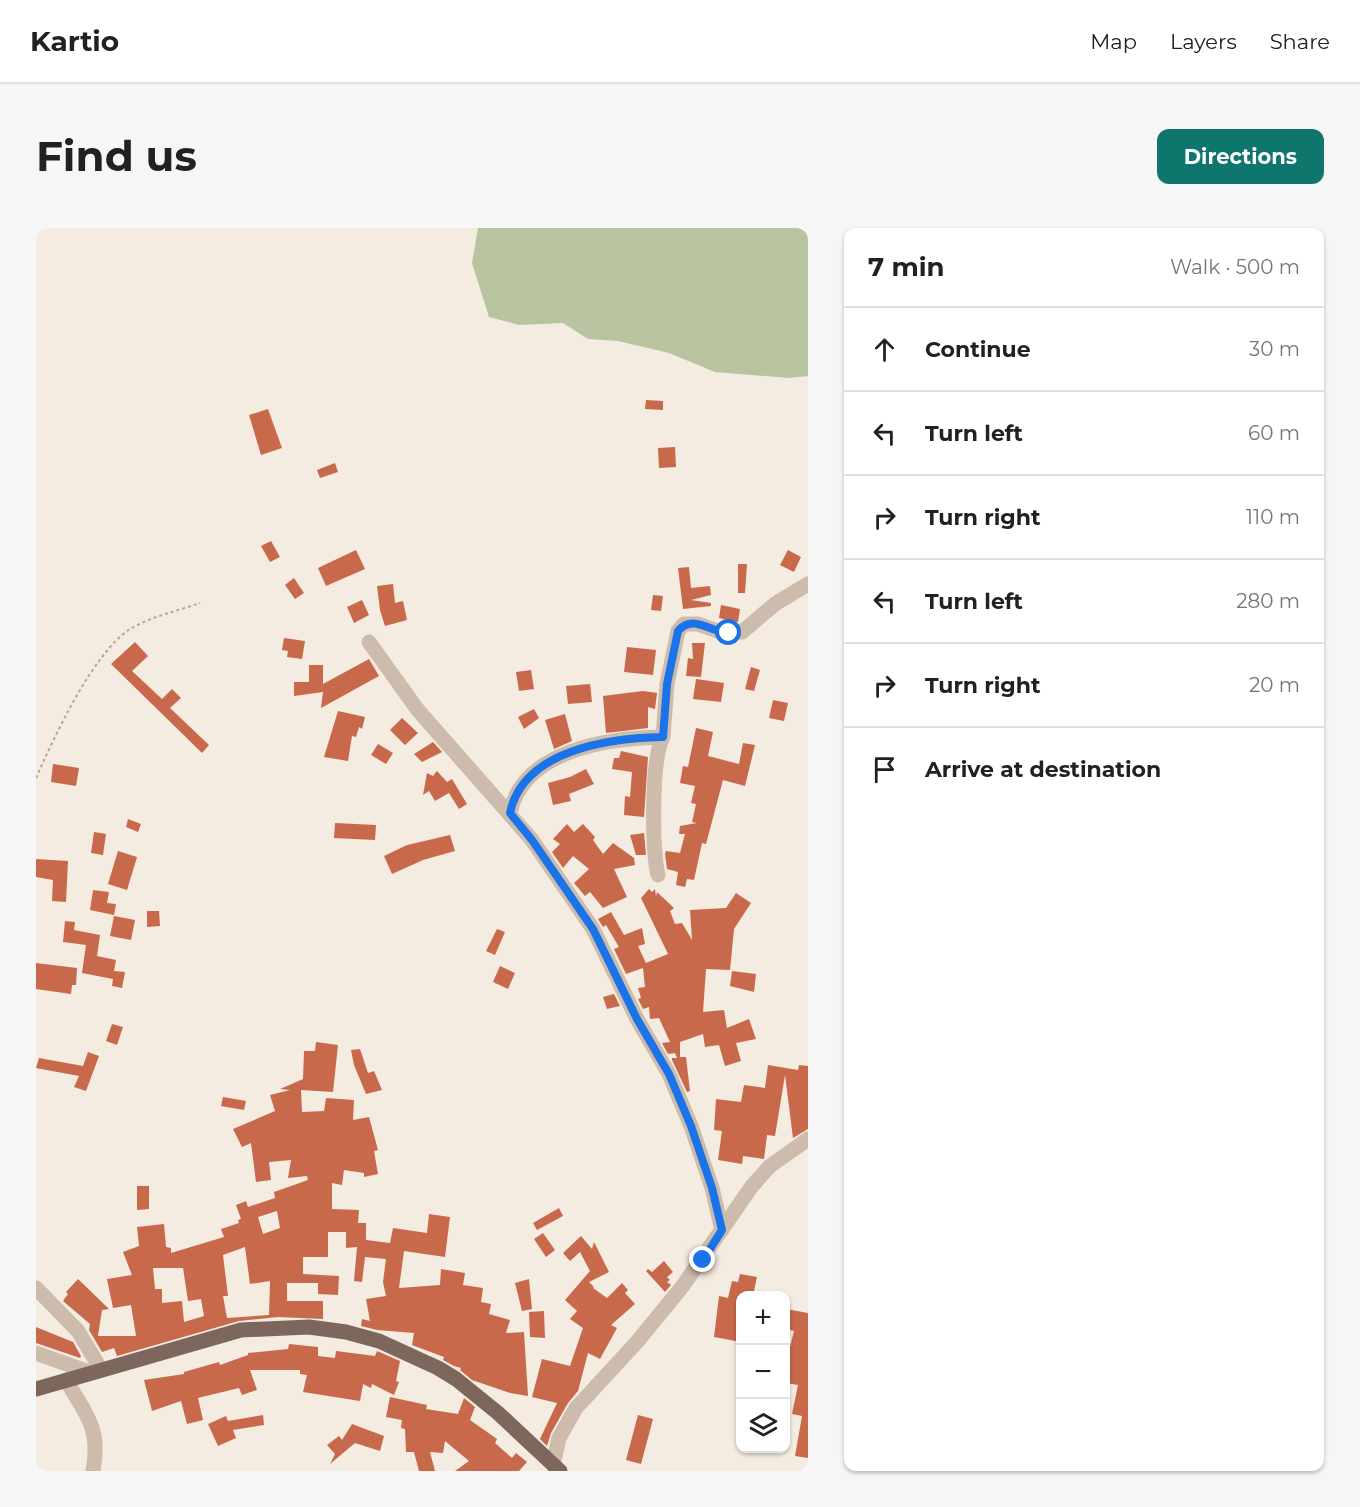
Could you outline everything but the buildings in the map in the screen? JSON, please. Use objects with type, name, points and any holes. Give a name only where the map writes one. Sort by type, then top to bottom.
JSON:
[{"type":"main road","points":[[36,1389],[95,1370],[241,1330],[309,1327],[369,1336],[438,1368],[467,1387],[556,1468]]},
{"type":"street","points":[[658,875],[655,856],[657,747],[663,737],[667,684],[681,628],[692,623],[723,633],[742,632],[776,604],[808,584]]},
{"type":"street","points":[[369,642],[417,709],[532,840],[593,929],[637,1019],[663,1064],[691,1126],[712,1188],[722,1230]]},
{"type":"street","points":[[510,813],[514,797],[522,783],[552,760],[567,753],[631,737],[663,737]]},
{"type":"street","points":[[556,1468],[559,1438],[576,1408],[661,1313],[722,1230],[742,1197],[766,1170],[808,1138]]},
{"type":"street","points":[[36,1288],[78,1331],[95,1370]]},
{"type":"street","points":[[36,1353],[95,1370]]},
{"type":"street","points":[[66,1380],[89,1414],[93,1426],[93,1471]]},
{"type":"path","points":[[36,778],[80,692],[111,644],[132,628],[200,603]]},
{"type":"green space","points":[[478,228],[808,228],[808,376],[789,378],[715,372],[669,353],[618,341],[588,339],[563,323],[519,325],[489,317],[472,263]]},
{"type":"route","points":[[703,1260],[722,1230],[712,1188],[691,1126],[669,1074],[637,1019],[593,929],[532,840],[510,813],[514,797],[522,783],[552,760],[567,753],[631,737],[663,737],[667,684],[678,631],[684,624],[692,623],[729,633]]}]
